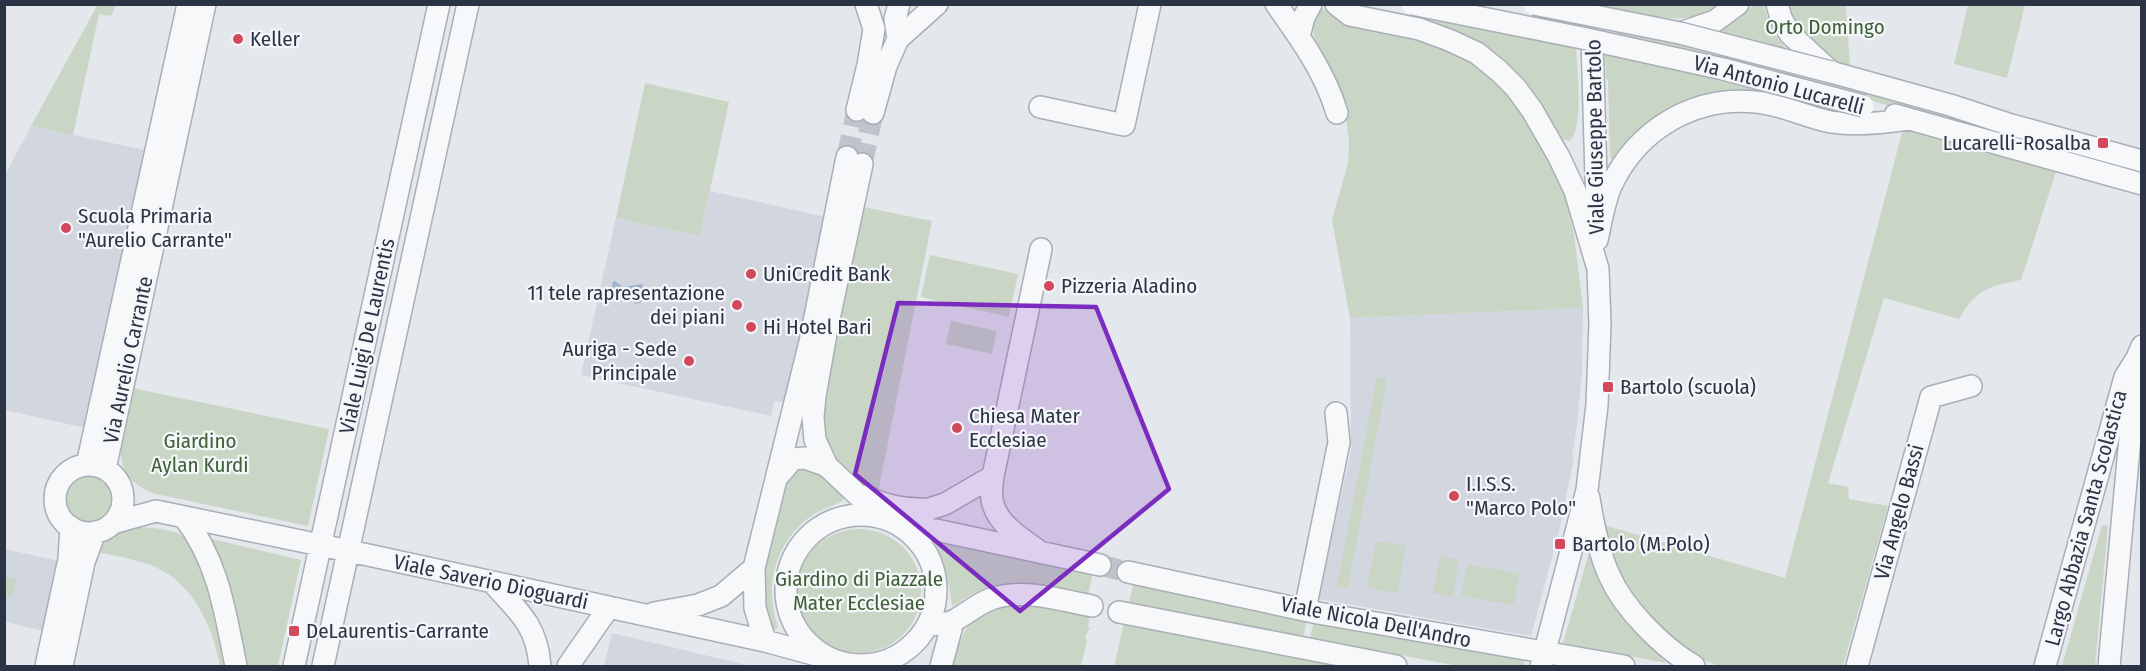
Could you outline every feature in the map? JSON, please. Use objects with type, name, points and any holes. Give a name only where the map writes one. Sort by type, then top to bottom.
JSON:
[{"type":"street","name":"Via Aurelio Carrante","points":[[96,467],[188,4]]},
{"type":"street","name":"Via Aurelio Carrante","points":[[96,467],[205,4]]},
{"type":"street","name":"Viale Luigi De Laurentis","points":[[294,666],[439,4]]},
{"type":"street","name":"Viale Luigi De Laurentis","points":[[323,666],[468,4]]},
{"type":"street","points":[[866,4],[874,29]]},
{"type":"street","points":[[879,4],[868,64],[865,112],[898,39],[937,4]]},
{"type":"street","points":[[898,39],[895,19],[899,4]]},
{"type":"street","points":[[1040,107],[1124,125],[1150,4]]},
{"type":"street","points":[[1276,4],[1330,88],[1337,112]]},
{"type":"street","points":[[1299,37],[1304,17],[1311,4]]},
{"type":"street","points":[[1336,4],[1350,15],[1419,29],[1449,40],[1477,53],[1499,70],[1532,110],[1559,157],[1575,191],[1598,269],[1600,358],[1597,405],[1587,490],[1542,659]]},
{"type":"street","name":"Via Antonio Lucarelli","points":[[1412,4],[1712,66],[2142,184]]},
{"type":"street","name":"Via Antonio Lucarelli","points":[[1534,4],[1680,33],[1871,83],[2142,161]]},
{"type":"street","name":"Viale Giuseppe Bartolo","points":[[1591,4],[1598,269]]},
{"type":"street","points":[[1680,33],[1715,21],[1738,4]]},
{"type":"street","points":[[1777,4],[1781,18],[1790,33],[1831,72]]},
{"type":"street","points":[[1597,240],[1610,189],[1629,156],[1645,137],[1691,110],[1722,103],[1756,102],[1780,106],[1831,122],[1887,123],[1909,119]]},
{"type":"street","points":[[765,641],[755,608],[754,568],[855,160],[813,417],[815,440],[826,466],[882,518]]},
{"type":"street","points":[[1041,249],[993,476],[993,505],[1004,523],[1042,553]]},
{"type":"street","name":"Largo Abbazia Santa Scolastica","points":[[2045,666],[2125,377],[2139,352]]},
{"type":"street","name":"Largo Abbazia Santa Scolastica","points":[[2109,666],[2139,352]]},
{"type":"street","name":"Via Angelo Bassi","points":[[1857,666],[1931,397],[1971,386]]},
{"type":"street","points":[[1305,610],[1339,442],[1336,413]]},
{"type":"street","points":[[778,476],[793,459],[806,458],[826,466]]},
{"type":"street","points":[[62,666],[84,562],[104,528],[120,513],[123,504],[121,485],[114,476],[96,467],[77,467],[60,480],[56,490],[57,511],[71,527],[87,533],[104,528]]},
{"type":"street","points":[[843,483],[889,506],[913,510],[929,509],[945,504],[993,476]]},
{"type":"street","name":"Viale Saverio Dioguardi","points":[[121,485],[156,511],[765,641],[824,657]]},
{"type":"street","points":[[1587,490],[1596,541],[1617,590],[1635,614],[1663,642],[1694,666]]},
{"type":"street","points":[[2094,492],[2112,495],[2123,501]]},
{"type":"street","points":[[908,529],[929,509]]},
{"type":"street","name":"Viale Saverio Dioguardi","points":[[104,528],[156,511]]},
{"type":"street","points":[[184,517],[212,563],[236,666]]},
{"type":"street","points":[[908,529],[926,552],[932,567],[936,596],[934,611],[928,625],[916,641],[899,654],[883,661],[850,666],[824,657],[805,639],[791,617],[786,594],[789,567],[800,546],[809,536],[838,517],[882,518],[908,529],[936,530],[1100,566]]},
{"type":"street","points":[[46,666],[69,559],[71,527]]},
{"type":"street","points":[[641,615],[698,605],[722,596],[754,568]]},
{"type":"street","name":"Viale Nicola Dell'Andro","points":[[1128,572],[1542,659],[1624,666]]},
{"type":"street","points":[[492,582],[534,632],[540,666]]},
{"type":"street","points":[[928,625],[953,622],[974,607],[1011,594],[1092,606]]},
{"type":"street","points":[[568,666],[609,608]]},
{"type":"street","name":"Viale Nicola Dell'Andro","points":[[1119,612],[1396,666]]},
{"type":"street","points":[[941,666],[953,622]]},
{"type":"highlighted area","points":[[898,303],[1096,307],[1169,489],[1020,611],[855,474]]},
{"type":"shaded area","name":"Scuola Primaria \"Aurelio Carrante\"","points":[[31,126],[145,150],[85,428],[5,410],[5,175]]},
{"type":"shaded area","points":[[710,191],[826,217],[785,403],[774,401],[771,416],[581,375],[616,218],[700,236]]},
{"type":"shaded area","name":"I.I.S.S. \"Marco Polo\"","points":[[1583,308],[1582,372],[1572,457],[1574,457],[1560,527],[1531,636],[1318,599],[1351,451],[1350,318]]},
{"type":"shaded area","points":[[5,549],[59,561],[44,631],[5,622]]},
{"type":"shaded area","points":[[612,633],[751,666],[604,666]]},
{"type":"green space","points":[[98,4],[116,5],[111,16],[99,14],[73,135],[31,126]]},
{"type":"green space","points":[[1605,5],[1722,5],[1701,15],[1667,18]]},
{"type":"green space","points":[[1753,5],[1763,5],[1776,36],[1787,50],[1717,32],[1740,18]]},
{"type":"green space","name":"Orto Domingo","points":[[1784,5],[1846,5],[1850,67],[1834,61],[1803,40]]},
{"type":"green space","points":[[1968,5],[2025,5],[2007,78],[1954,64]]},
{"type":"green space","points":[[1321,7],[1344,25],[1424,41],[1458,54],[1483,70],[1507,93],[1556,173],[1565,196],[1574,234],[1583,308],[1350,318],[1332,220],[1348,163],[1349,142],[1346,117],[1339,92],[1315,42],[1313,28],[1315,16]]},
{"type":"green space","points":[[1416,16],[1576,47],[1578,111],[1577,124],[1570,141],[1563,139],[1519,75],[1493,52],[1464,35]]},
{"type":"green space","points":[[1618,28],[1691,44],[1976,121],[1974,129],[1825,88],[1616,36]]},
{"type":"green space","points":[[1605,53],[1776,94],[1745,93],[1613,160],[1610,157]]},
{"type":"green space","points":[[645,83],[729,102],[700,236],[616,218]]},
{"type":"green space","points":[[1903,129],[2056,172],[2021,280],[1984,290],[1971,301],[1959,319],[1884,298],[1828,483],[1848,487],[1849,499],[1888,506],[1843,666],[1717,666],[1693,654],[1659,627],[1640,605],[1623,581],[1615,564],[1604,525],[1785,578]]},
{"type":"green space","points":[[864,207],[932,221],[878,493],[840,465],[829,450],[823,436],[835,346]]},
{"type":"green space","points":[[930,255],[1018,274],[1009,317],[921,297]]},
{"type":"green space","points":[[951,321],[997,331],[992,354],[946,344]]},
{"type":"green space","points":[[1377,377],[1387,379],[1348,588],[1337,586]]},
{"type":"green space","name":"Giardino Aylan Kurdi","points":[[132,388],[329,429],[308,526],[156,494],[139,486],[128,476],[122,463],[120,450],[124,419]]},
{"type":"green space","points":[[802,468],[824,478],[843,494],[844,500],[814,514],[790,537],[782,550],[776,564],[772,595],[778,627],[772,630],[766,618],[763,581],[784,483],[795,470]]},
{"type":"green space","points":[[90,471],[105,476],[113,484],[118,499],[113,514],[105,522],[90,527],[75,522],[67,514],[62,499],[67,484],[75,476]]},
{"type":"green space","points":[[2102,525],[2108,526],[2095,666],[2062,666]]},
{"type":"green space","points":[[136,527],[175,532],[186,538],[193,547],[206,579],[226,666],[220,666],[213,639],[202,613],[187,590],[177,581],[165,572],[149,565],[97,552],[111,535]]},
{"type":"green space","name":"Giardino di Piazzale Mater Ecclesiae","points":[[859,529],[883,534],[903,547],[916,567],[921,591],[916,615],[903,635],[883,648],[859,653],[835,648],[815,635],[802,615],[797,591],[802,567],[815,547],[835,534]]},
{"type":"green space","points":[[212,539],[301,560],[278,666],[246,666],[231,591]]},
{"type":"green space","points":[[933,540],[1093,572],[1088,595],[1034,585],[1007,584],[981,590],[952,606],[945,572]]},
{"type":"green space","points":[[1376,541],[1406,546],[1397,593],[1367,588]]},
{"type":"green space","points":[[1589,553],[1598,580],[1617,611],[1666,663],[1563,643]]},
{"type":"green space","points":[[1440,556],[1459,560],[1452,597],[1433,593]]},
{"type":"green space","points":[[1467,564],[1519,574],[1514,605],[1461,596]]},
{"type":"green space","points":[[5,576],[16,579],[12,597],[5,595]]},
{"type":"green space","points":[[1134,581],[1307,620],[1303,637],[1129,603]]},
{"type":"green space","points":[[1018,604],[1090,615],[1088,627],[1090,628],[1085,637],[1087,640],[1081,666],[952,666],[961,639],[972,622],[990,611]]},
{"type":"green space","points":[[1314,621],[1521,659],[1525,665],[1458,666],[1310,638]]},
{"type":"green space","points":[[1124,623],[1347,666],[1114,666]]},
{"type":"water","points":[[615,281],[623,287],[643,284],[641,302],[636,304],[627,296],[619,299],[612,298],[612,283]]},
{"type":"tunnel","points":[[847,157],[857,110]]},
{"type":"tunnel","points":[[862,164],[873,113]]},
{"type":"tunnel","points":[[1100,565],[1128,572]]},
{"type":"place","name":"Keller","points":[[238,39]]},
{"type":"place","name":"Lucarelli-Rosalba","points":[[2103,143]]},
{"type":"place","name":"Scuola Primaria \"Aurelio Carrante\"","points":[[66,228]]},
{"type":"place","name":"UniCredit Bank","points":[[751,274]]},
{"type":"place","name":"Pizzeria Aladino","points":[[1049,286]]},
{"type":"place","name":"11 tele rapresentazione dei piani","points":[[737,305]]},
{"type":"place","name":"Hi Hotel Bari","points":[[751,327]]},
{"type":"place","name":"Auriga - Sede Principale","points":[[689,361]]},
{"type":"place","name":"Bartolo (scuola)","points":[[1608,387]]},
{"type":"place","name":"Chiesa Mater Ecclesiae","points":[[957,428]]},
{"type":"place","name":"I.I.S.S. \"Marco Polo\"","points":[[1454,496]]},
{"type":"place","name":"Bartolo (M.Polo)","points":[[1560,544]]},
{"type":"place","name":"DeLaurentis-Carrante","points":[[294,631]]}]
